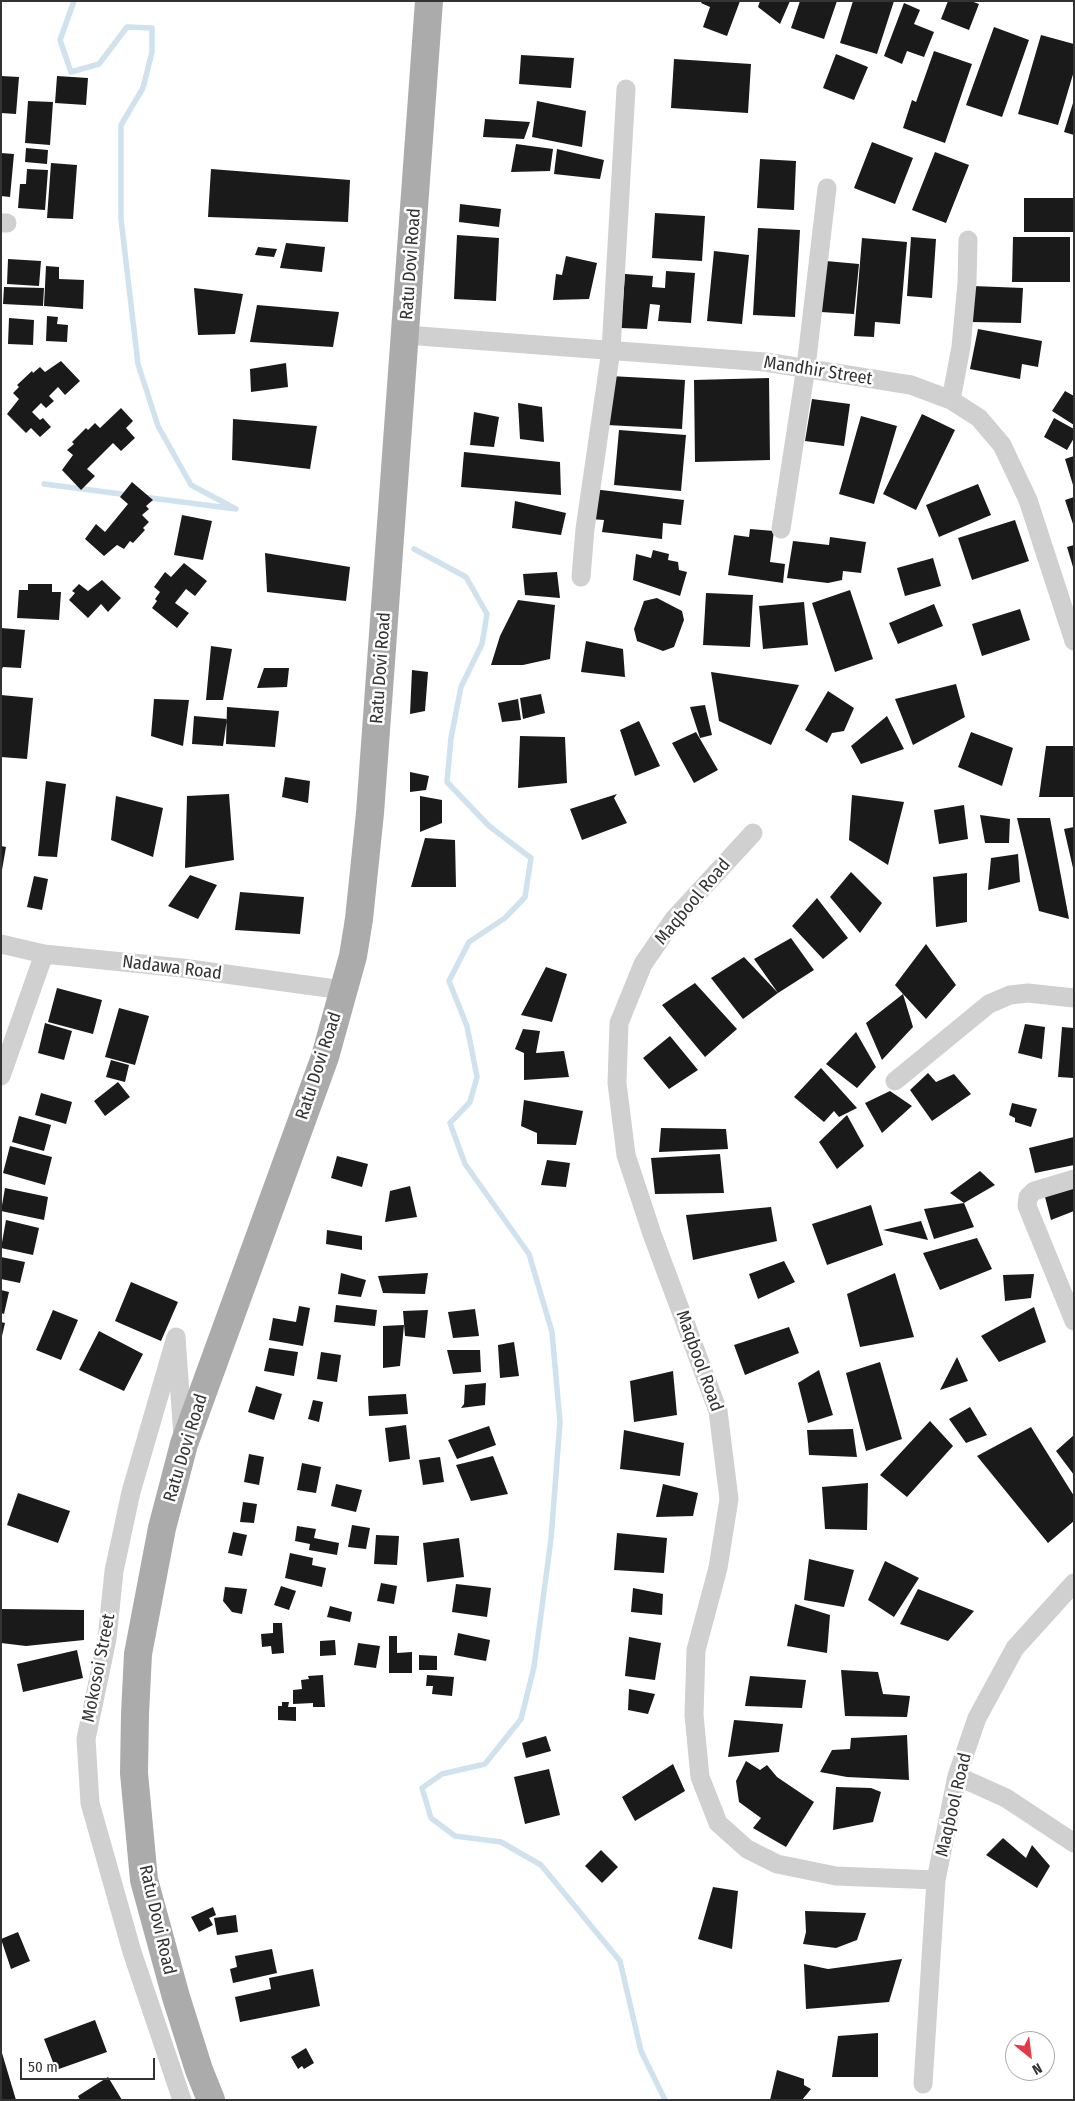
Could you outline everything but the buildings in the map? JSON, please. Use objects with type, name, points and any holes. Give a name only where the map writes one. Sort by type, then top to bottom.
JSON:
[{"type":"main road","name":"Ratu Dovi Road","points":[[211,2100],[199,2070],[176,1997],[144,1880],[134,1773],[134,1714],[138,1654],[162,1528],[184,1444],[325,1057],[352,956],[359,919],[370,813],[429,1]]},
{"type":"street","points":[[581,577],[585,529],[611,350],[626,89]]},
{"type":"street","points":[[781,529],[806,368],[827,188]]},
{"type":"street","points":[[951,400],[961,347],[967,282],[968,240]]},
{"type":"street","name":"Mandhir Street","points":[[406,335],[765,362],[911,385],[951,400],[979,418],[1002,445],[1028,500],[1074,641]]},
{"type":"street","name":"Maqbool Road","points":[[753,833],[674,919],[643,964],[619,1022],[617,1083],[626,1155],[652,1234],[718,1411],[729,1499],[718,1568],[696,1650],[694,1715],[700,1777],[718,1823],[747,1849],[776,1864],[836,1876],[936,1880]]},
{"type":"street","name":"Nadawa Road","points":[[1,944],[44,954],[182,968],[343,990]]},
{"type":"street","points":[[1,1076],[44,954]]},
{"type":"street","points":[[895,1081],[989,1004],[1010,995],[1028,993],[1074,998]]},
{"type":"street","points":[[1074,1179],[1034,1190],[1028,1197],[1027,1206],[1074,1321]]},
{"type":"street","name":"Mokosoi Street","points":[[182,2100],[132,1952],[90,1803],[86,1739],[107,1639],[114,1571],[131,1492],[176,1337],[184,1444]]},
{"type":"street","name":"Maqbool Road","points":[[923,2084],[936,1880],[957,1776],[977,1718],[1015,1648],[1074,1583]]},
{"type":"street","points":[[957,1776],[1006,1798],[1074,1843]]},
{"type":"waterway","points":[[74,1],[60,40],[71,72],[99,64],[127,27],[152,28],[152,52],[143,88],[121,125],[121,219],[138,364],[158,426],[191,485],[236,509],[143,497]]},
{"type":"waterway","points":[[44,484],[129,495]]},
{"type":"waterway","points":[[414,549],[466,577],[487,614],[482,644],[461,687],[451,738],[447,782],[489,826],[531,858],[525,897],[505,918],[469,942],[449,981],[467,1026],[477,1077],[470,1102],[450,1123],[465,1164],[529,1254],[552,1332],[560,1422],[551,1539],[534,1667],[521,1719],[485,1764],[442,1774],[422,1788],[431,1818],[455,1836],[501,1842],[541,1865],[620,1961],[641,2051],[665,2100]]}]
